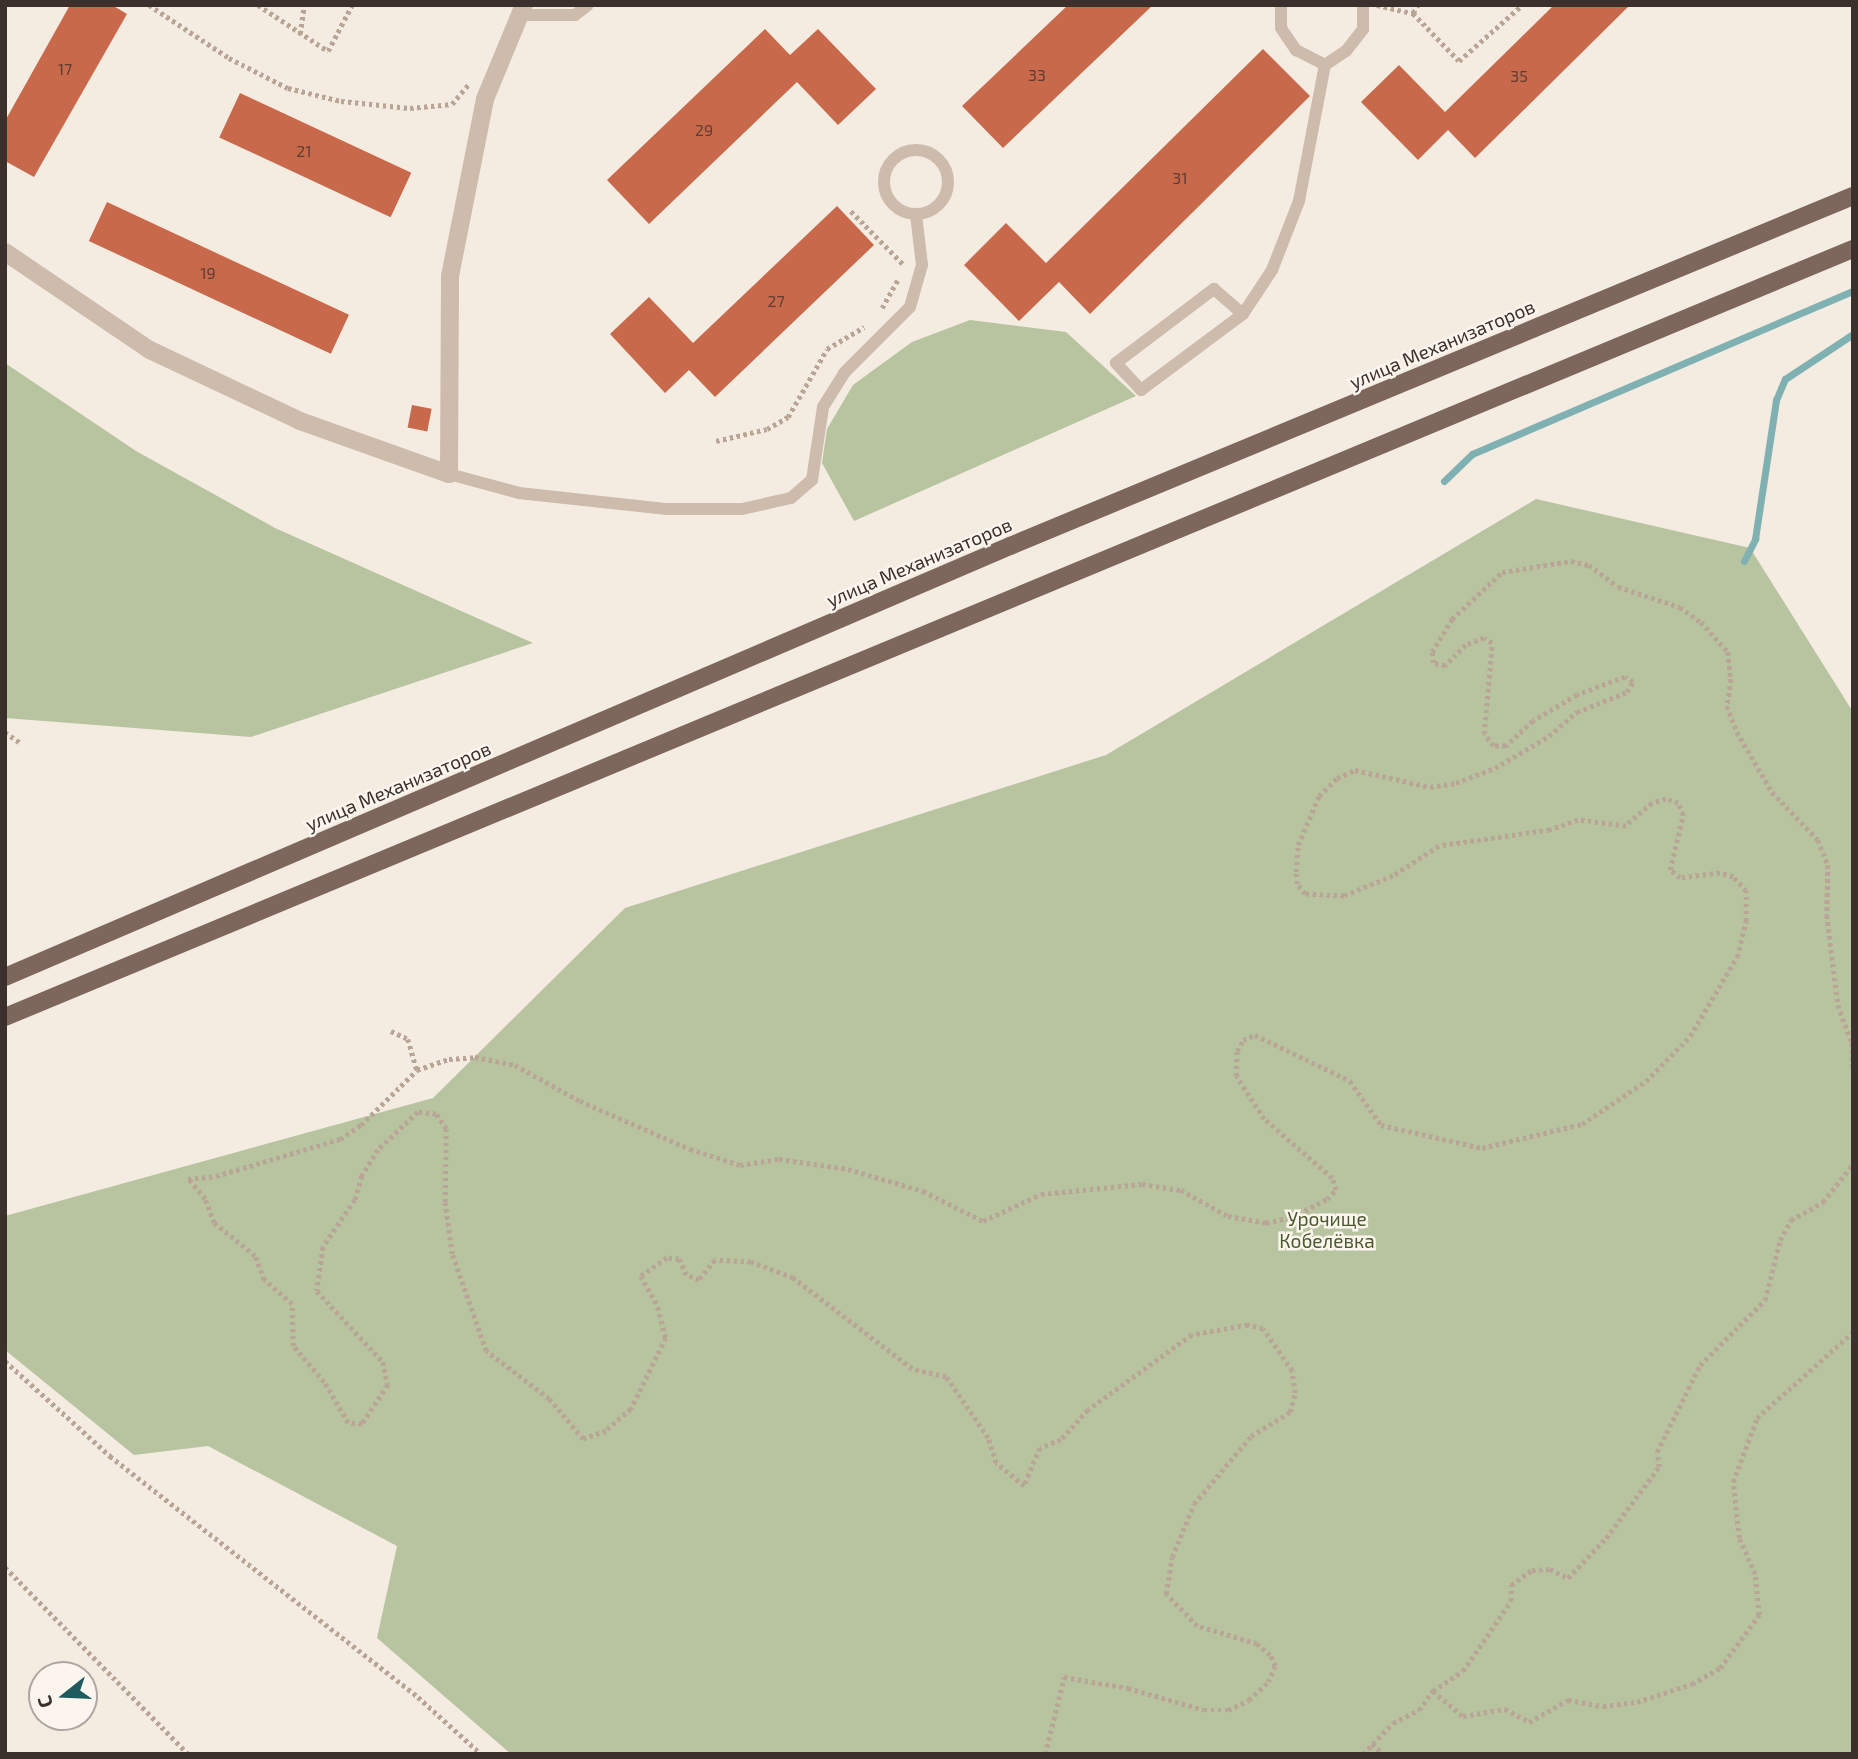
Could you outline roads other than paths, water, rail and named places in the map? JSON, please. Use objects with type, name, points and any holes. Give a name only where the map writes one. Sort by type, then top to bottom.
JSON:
[{"type":"main road","name":"улица Механизаторов","points":[[5,977],[1010,546],[1853,196]]},
{"type":"main road","points":[[5,1017],[1853,249]]},
{"type":"street","points":[[5,252],[150,350],[300,421],[449,474],[446,349],[450,276],[485,99],[522,10]]},
{"type":"lane","points":[[522,10],[575,15],[588,5]]},
{"type":"lane","points":[[1281,5],[1281,28],[1296,50],[1325,65]]},
{"type":"lane","points":[[1243,314],[1214,289],[1116,363],[1141,390],[1243,314],[1272,270],[1299,201],[1325,65],[1346,51],[1363,30],[1363,5]]},
{"type":"lane","points":[[904,150],[927,150],[945,164],[949,187],[938,207],[916,215],[895,207],[883,188],[887,165],[904,150]]},
{"type":"lane","points":[[449,474],[519,493],[667,509],[742,509],[792,498],[813,480],[823,407],[837,384],[910,307],[922,265],[916,215]]},
{"type":"waterway","points":[[1444,481],[1472,454],[1853,291]]},
{"type":"waterway","points":[[1744,561],[1755,539],[1776,400],[1785,379],[1853,334]]},
{"type":"park label","name":"Урочище Кобелёвка","points":[[1327,1230]]}]
